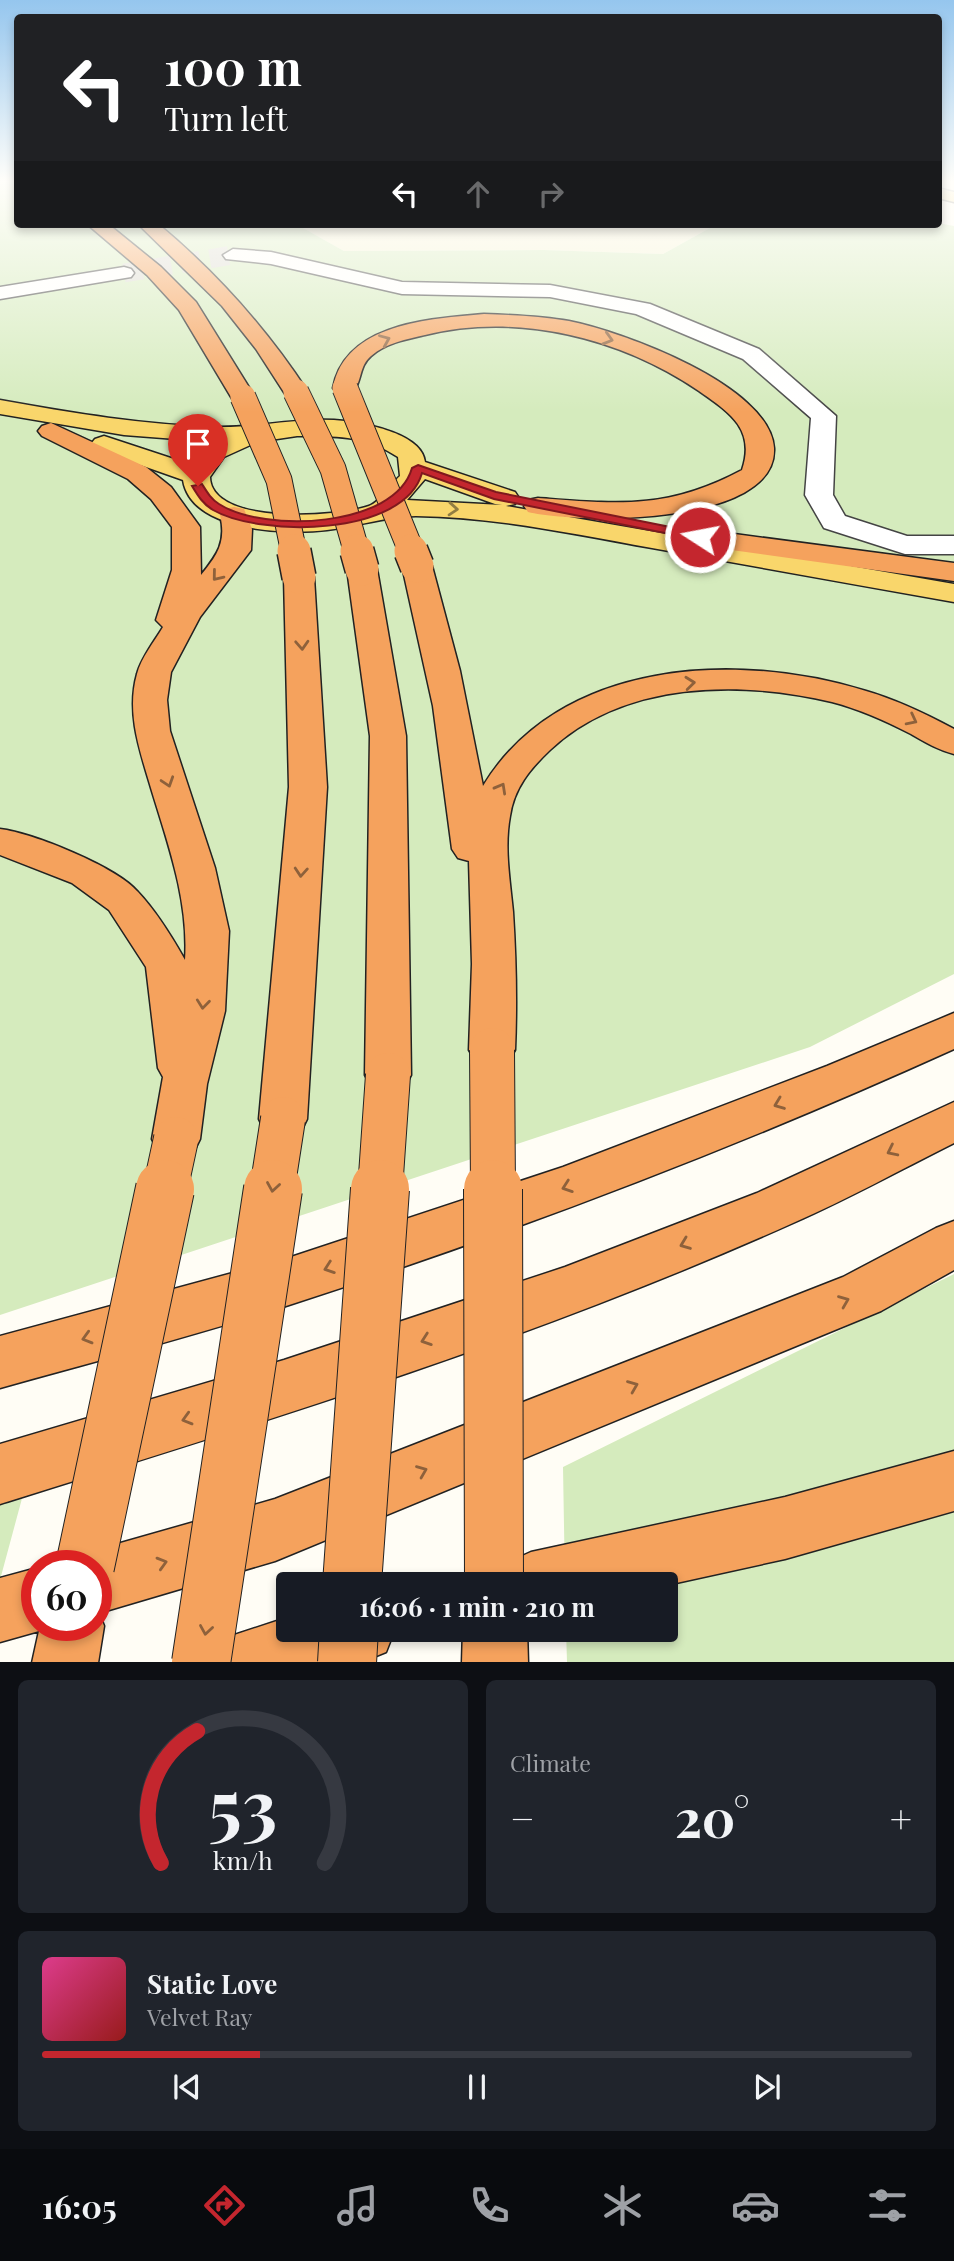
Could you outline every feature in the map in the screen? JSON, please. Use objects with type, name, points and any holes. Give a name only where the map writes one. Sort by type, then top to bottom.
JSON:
[{"type":"highway","points":[[137,258],[188,307],[243,397],[279,480],[299,577],[308,787],[283,1119],[201,1662]]},
{"type":"highway","points":[[188,258],[228,298],[270,348],[296,392],[333,469],[362,569],[388,736],[388,1074],[353,1572]]},
{"type":"highway","points":[[492,1050],[467,795],[440,651],[417,566],[345,388],[346,371],[362,352],[380,341],[418,328],[477,321],[549,326],[621,343],[658,356],[699,378],[737,407],[753,428],[761,448],[754,474],[724,492],[693,504],[656,510],[615,512],[538,506]]},
{"type":"highway","points":[[51,431],[137,473],[161,493],[186,527],[187,570],[154,672],[150,700],[152,731],[195,868],[208,931],[204,1011],[184,1084],[176,1139],[88,1550]]},
{"type":"highway","points":[[154,672],[185,615],[236,550],[239,528],[234,515]]},
{"type":"highway","points":[[727,542],[954,572]]},
{"type":"highway","points":[[494,1572],[493,935],[487,831],[494,799],[510,771],[535,743],[565,718],[603,699],[631,691],[696,682],[772,682],[819,689],[862,700],[905,716],[954,743]]},
{"type":"highway","points":[[0,842],[9,843],[86,874],[123,900],[167,966],[184,1084]]},
{"type":"highway","points":[[843,1079],[954,1014]]},
{"type":"highway","points":[[0,1362],[314,1273],[576,1184],[843,1079],[954,1030]]},
{"type":"highway","points":[[0,1474],[230,1406],[527,1306],[751,1219],[954,1121]]},
{"type":"highway","points":[[112,1577],[288,1524],[862,1294],[954,1244]]},
{"type":"highway","points":[[585,1572],[785,1528],[954,1481]]},
{"type":"highway","points":[[0,1610],[21,1604]]},
{"type":"highway","points":[[65,1662],[69,1641]]},
{"type":"highway","points":[[242,1662],[315,1642]]},
{"type":"highway","points":[[346,1662],[348,1642]]},
{"type":"highway","points":[[495,1642],[495,1662]]},
{"type":"main road","points":[[0,407],[128,429],[183,434],[251,435],[317,426],[355,429],[401,444],[415,456],[418,468],[414,482],[404,494],[384,508],[354,518],[312,524],[270,523],[234,515],[216,507],[205,498],[198,486],[197,476],[205,463],[220,449],[251,435]]},
{"type":"main road","points":[[0,421],[128,450],[197,476]]},
{"type":"main road","points":[[418,468],[494,495],[538,506],[954,584]]},
{"type":"main road","points":[[384,508],[445,508],[521,517],[954,593]]},
{"type":"lane","points":[[265,258],[402,288],[550,291],[642,309],[751,354],[824,416],[819,495],[834,522],[905,545],[954,545]]},
{"type":"lane","points":[[0,293],[124,273]]},
{"type":"green space","points":[[0,258],[954,258],[954,974],[810,1047],[0,1315]]},
{"type":"green space","points":[[954,1274],[954,1662],[567,1662],[566,1642],[678,1642],[678,1572],[565,1572],[563,1467]]},
{"type":"green space","points":[[24,1491],[0,1580],[0,1498]]},
{"type":"tunnel","points":[[124,273],[217,258]]},
{"type":"route","points":[[198,486],[205,498],[216,507],[234,515],[270,523],[312,524],[354,518],[384,508],[404,494],[414,482],[418,468],[494,495],[538,506],[700,537]]}]
